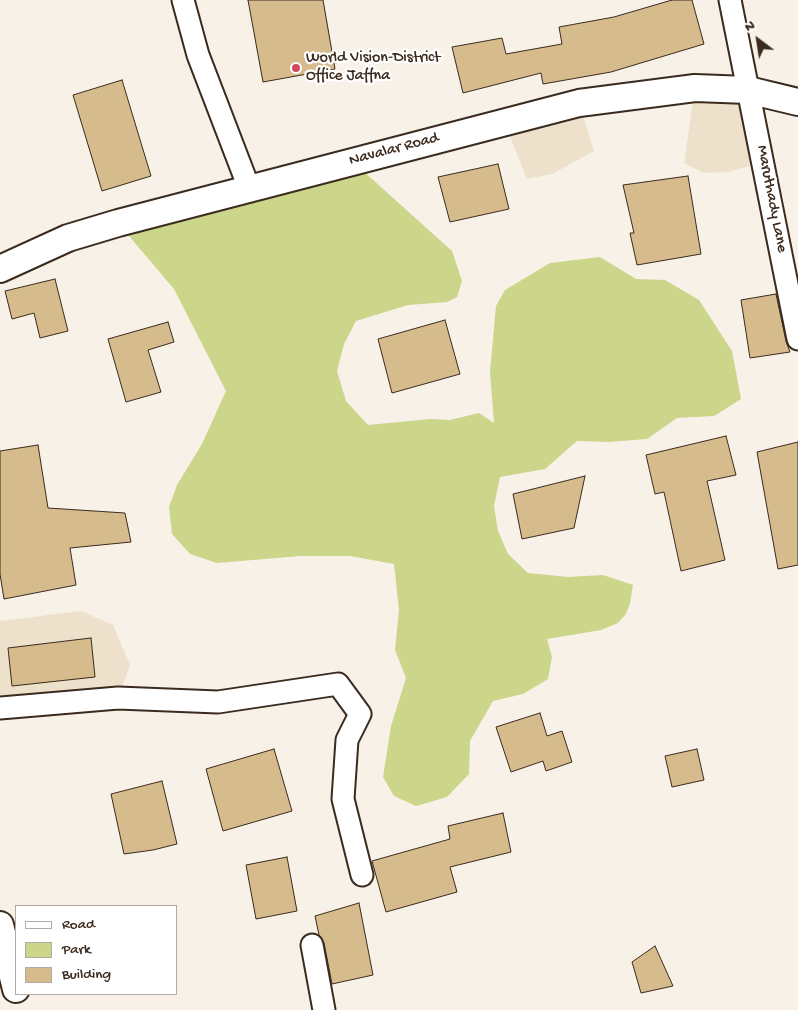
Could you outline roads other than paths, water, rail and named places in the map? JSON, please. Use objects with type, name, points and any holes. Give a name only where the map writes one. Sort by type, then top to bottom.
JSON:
[{"type":"street","points":[[183,0],[198,55],[249,188]]},
{"type":"street","name":"Maruthady Lane","points":[[730,0],[798,339]]},
{"type":"street","name":"Navalar Road","points":[[0,270],[68,238],[249,188],[579,103],[695,88],[748,90],[798,102]]},
{"type":"street","points":[[0,708],[118,698],[218,702],[338,684],[360,714],[346,740],[343,799],[362,874]]},
{"type":"street","points":[[0,925],[15,985]]},
{"type":"street","points":[[312,945],[324,1010]]},
{"type":"street","points":[[18,995],[22,1010]]},
{"type":"place","name":"World Vision-District Office Jaffna","points":[[296,68]]}]
